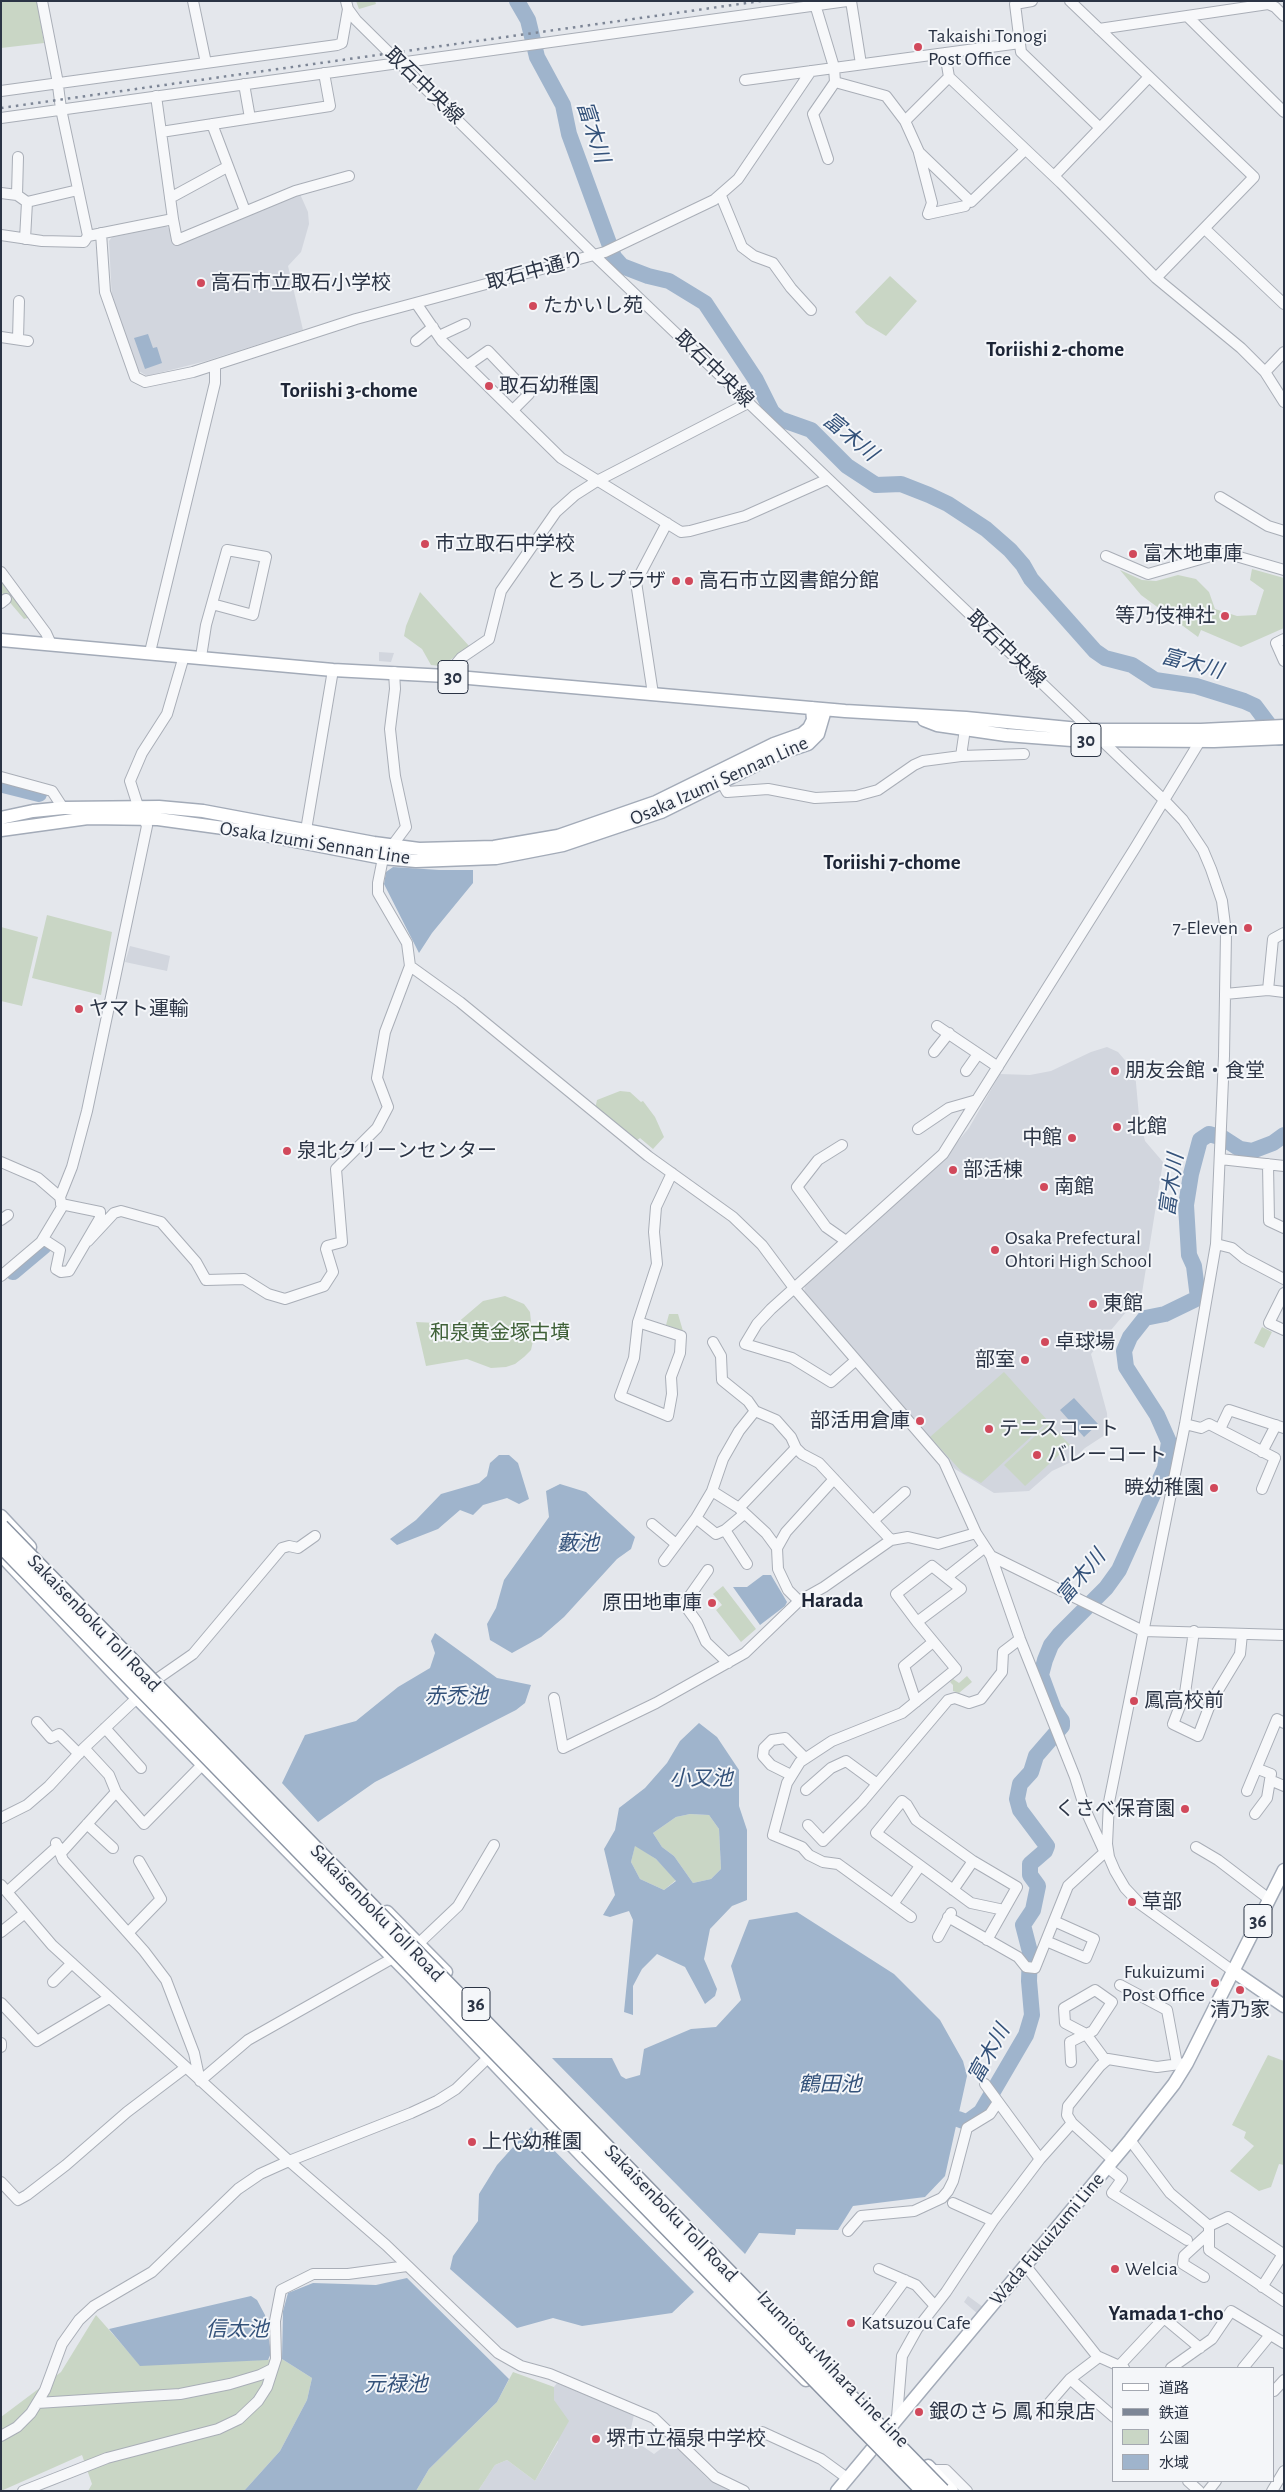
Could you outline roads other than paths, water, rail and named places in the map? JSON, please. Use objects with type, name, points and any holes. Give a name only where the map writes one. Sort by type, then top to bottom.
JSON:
[{"type":"highway","name":"Sakaisenboku Toll Road","points":[[1,1527],[942,2491]]},
{"type":"highway","name":"Sakaisenboku Toll Road","points":[[1,1545],[924,2491]]},
{"type":"main road","name":"Osaka Izumi Sennan Line","points":[[1,640],[333,670],[394,672],[825,710],[905,714],[937,725],[965,724],[1270,739],[1284,738]]},
{"type":"main road","name":"Osaka Izumi Sennan Line","points":[[1,830],[88,818],[144,818],[419,849],[494,848],[558,836],[656,802],[774,744],[802,734],[809,728],[813,720],[812,708]]},
{"type":"main road","name":"Osaka Izumi Sennan Line","points":[[1,818],[33,811],[63,808],[138,806],[203,810],[383,858],[416,861],[496,858],[563,845],[661,812],[778,754],[808,744],[818,734],[825,710]]},
{"type":"main road","name":"Osaka Izumi Sennan Line","points":[[965,724],[1024,736],[1102,740],[1201,735],[1280,726]]},
{"type":"main road","name":"Izumiotsu Mihara Line Line","points":[[1,1516],[508,2036],[893,2422],[932,2470],[952,2491]]},
{"type":"main road","name":"Izumiotsu Mihara Line Line","points":[[1,1555],[137,1698],[393,1958],[586,2160],[914,2491]]},
{"type":"main road","name":"36","points":[[1233,1972],[1269,1899],[1280,1886],[1284,1870]]},
{"type":"main road","points":[[1233,1972],[1284,2006]]},
{"type":"main road","name":"Wada Fukuizumi Line","points":[[837,2491],[1130,2140],[1174,2084],[1182,2063],[1233,1972]]},
{"type":"street","points":[[42,1],[61,110],[88,236]]},
{"type":"street","points":[[193,1],[206,63]]},
{"type":"street","points":[[1,118],[528,46],[815,3],[847,1]]},
{"type":"street","points":[[851,1],[861,64]]},
{"type":"street","points":[[1032,1],[1015,3],[1021,52],[1099,127]]},
{"type":"street","points":[[1070,1],[1254,178],[1156,278]]},
{"type":"street","points":[[815,3],[834,67],[835,82],[813,114],[828,159]]},
{"type":"street","points":[[1099,29],[1187,16],[1233,6],[1268,4],[1275,7],[1284,16]]},
{"type":"street","points":[[1,91],[337,45],[342,43],[347,5]]},
{"type":"street","name":"取石中央線","points":[[347,5],[401,62],[594,255],[1163,799],[1183,820],[1203,850],[1222,901],[1226,933],[1216,1244],[1184,1424],[1109,1802],[1107,1855]]},
{"type":"street","points":[[1187,16],[1284,112]]},
{"type":"street","points":[[745,80],[1020,43]]},
{"type":"street","points":[[945,53],[949,77],[1054,176],[1156,278],[1241,348],[1264,372],[1284,402]]},
{"type":"street","name":"取石中通り","points":[[101,233],[105,292],[135,377],[145,382],[215,365],[356,319],[594,255],[613,248],[721,196],[738,179],[811,71]]},
{"type":"street","points":[[161,132],[330,106],[324,73]]},
{"type":"street","points":[[1054,176],[1149,76]]},
{"type":"street","points":[[905,121],[949,77]]},
{"type":"street","points":[[835,82],[886,96],[905,121],[919,152],[932,202],[928,214],[965,206]]},
{"type":"street","points":[[244,84],[250,118]]},
{"type":"street","points":[[156,96],[177,240],[295,191],[349,176]]},
{"type":"street","points":[[212,124],[245,211]]},
{"type":"street","points":[[919,152],[971,202],[1026,150]]},
{"type":"street","points":[[17,195],[18,157]]},
{"type":"street","points":[[170,198],[227,167]]},
{"type":"street","points":[[1,194],[17,195],[27,202],[78,190]]},
{"type":"street","points":[[721,196],[742,247],[754,256],[773,263],[791,288],[811,310]]},
{"type":"street","points":[[25,238],[27,202]]},
{"type":"street","points":[[1,235],[84,242],[88,236],[173,219]]},
{"type":"street","points":[[1205,229],[1284,304]]},
{"type":"street","points":[[1,337],[23,340],[19,301]]},
{"type":"street","points":[[416,303],[439,336],[561,458],[681,532],[745,516],[828,479]]},
{"type":"street","points":[[439,336],[466,324]]},
{"type":"street","points":[[416,341],[433,327]]},
{"type":"street","points":[[468,365],[488,351],[529,394],[513,410]]},
{"type":"street","points":[[1264,372],[1284,352]]},
{"type":"street","points":[[150,652],[215,383],[215,365]]},
{"type":"street","points":[[446,676],[461,658],[489,639],[501,591],[556,512],[597,481],[748,403]]},
{"type":"street","points":[[1220,497],[1268,526],[1284,531]]},
{"type":"street","points":[[653,694],[636,582],[667,523]]},
{"type":"street","points":[[201,657],[212,604],[227,550],[266,556],[253,615],[212,604]]},
{"type":"street","points":[[1106,556],[1148,574],[1218,554],[1229,554],[1284,570]]},
{"type":"street","points":[[1,572],[46,633],[51,644]]},
{"type":"street","points":[[1284,639],[1276,643],[1284,661]]},
{"type":"street","points":[[1,1276],[44,1239],[62,1207],[60,1200],[72,1167],[87,1112],[147,826],[130,781],[142,752],[167,714],[184,656]]},
{"type":"street","points":[[305,837],[333,670]]},
{"type":"street","points":[[88,1241],[114,1213],[121,1211],[161,1222],[196,1262],[206,1280],[244,1279],[268,1294],[285,1299],[324,1286],[332,1272],[326,1249],[327,1246],[342,1242],[336,1169],[378,1128],[388,1107],[377,1078],[385,1032],[410,966],[407,943],[378,893],[383,858],[406,827],[396,776],[390,729],[395,690],[394,672]]},
{"type":"street","points":[[961,756],[965,724]]},
{"type":"street","points":[[855,1361],[831,1382],[792,1358],[745,1344],[764,1317],[794,1288],[943,1154],[1201,735]]},
{"type":"street","points":[[722,783],[727,792],[768,789],[815,798],[856,796],[878,790],[914,765],[923,761],[961,756],[1024,754]]},
{"type":"street","points":[[1,777],[52,791],[63,808]]},
{"type":"street","points":[[1268,990],[1273,939],[1284,933]]},
{"type":"street","points":[[410,966],[460,1002],[523,1056],[672,1173],[733,1217],[762,1245],[794,1288],[855,1361],[944,1462],[976,1533],[991,1556],[1085,1809],[1107,1855],[1126,1888],[1140,1904],[1233,1972]]},
{"type":"street","points":[[1225,994],[1268,990],[1284,992]]},
{"type":"street","points":[[937,1026],[998,1067]]},
{"type":"street","points":[[934,1052],[949,1034]]},
{"type":"street","points":[[966,1071],[978,1054]]},
{"type":"street","points":[[918,1129],[949,1108],[977,1100]]},
{"type":"street","points":[[842,1145],[818,1160],[797,1188],[826,1228],[846,1241]]},
{"type":"street","points":[[1220,1159],[1284,1166]]},
{"type":"street","points":[[1,1162],[38,1178],[60,1200],[100,1212],[100,1218],[69,1271],[61,1272],[56,1269],[60,1250],[44,1239]]},
{"type":"street","points":[[1268,1164],[1269,1221],[1284,1228]]},
{"type":"street","points":[[638,1322],[681,1336],[680,1354],[670,1377],[672,1394],[668,1416],[620,1396],[634,1358],[638,1322],[657,1264],[654,1232],[656,1207],[672,1173]]},
{"type":"street","points":[[1216,1244],[1232,1248],[1244,1258],[1284,1279]]},
{"type":"street","points":[[1284,1293],[1269,1323],[1284,1330]]},
{"type":"street","points":[[713,1342],[721,1356],[722,1380],[748,1401],[755,1411],[776,1420],[791,1437],[796,1448],[802,1454],[818,1463],[892,1540]]},
{"type":"street","points":[[1220,1429],[1229,1410],[1280,1427],[1262,1452]]},
{"type":"street","points":[[664,1561],[696,1518],[712,1491],[723,1459],[739,1431],[755,1411]]},
{"type":"street","points":[[1184,1424],[1201,1428],[1210,1424],[1275,1458],[1262,1489]]},
{"type":"street","points":[[696,1518],[716,1534],[725,1530],[796,1448]]},
{"type":"street","points":[[799,1601],[788,1590],[778,1569],[777,1548],[786,1532],[834,1479]]},
{"type":"street","points":[[712,1491],[741,1511],[766,1533],[777,1548]]},
{"type":"street","points":[[874,1520],[905,1492]]},
{"type":"street","points":[[652,1524],[676,1544]]},
{"type":"street","points":[[725,1530],[747,1564]]},
{"type":"street","points":[[554,1698],[563,1748],[610,1727],[745,1653],[799,1601],[824,1587],[892,1540],[908,1537],[938,1544],[976,1533]]},
{"type":"street","points":[[1,1818],[27,1805],[49,1786],[157,1678],[193,1654],[282,1548],[289,1546],[298,1548],[315,1536]]},
{"type":"street","points":[[947,1577],[985,1547]]},
{"type":"street","points":[[991,1556],[1143,1631],[1284,1635]]},
{"type":"street","points":[[911,1917],[838,1864],[823,1862],[809,1855],[802,1847],[773,1835],[787,1783],[805,1758],[832,1741],[888,1720],[916,1702],[956,1669],[917,1622],[896,1594],[932,1566],[961,1589],[917,1622]]},
{"type":"street","points":[[708,1570],[684,1604],[697,1622],[706,1642],[728,1663]]},
{"type":"street","points":[[1194,1631],[1185,1693],[1173,1724],[1198,1736],[1211,1702],[1240,1654],[1242,1634]]},
{"type":"street","points":[[808,1825],[823,1841],[862,1802],[876,1783],[948,1700],[955,1698],[969,1703],[981,1699],[1002,1672],[1003,1652],[1020,1638]]},
{"type":"street","points":[[916,1702],[904,1666],[933,1642]]},
{"type":"street","points":[[1247,1791],[1258,1769],[1277,1720],[1284,1723]]},
{"type":"street","points":[[37,1722],[51,1738],[59,1734],[109,1775],[116,1792],[144,1824],[203,1764]]},
{"type":"street","points":[[105,1728],[142,1768]]},
{"type":"street","points":[[791,1775],[771,1765],[763,1756],[764,1748],[772,1740],[784,1738],[805,1758]]},
{"type":"street","points":[[806,1790],[831,1768],[846,1761],[876,1783]]},
{"type":"street","points":[[1255,1814],[1267,1798],[1272,1774],[1258,1769]]},
{"type":"street","points":[[1270,1780],[1284,1786]]},
{"type":"street","points":[[116,1792],[87,1824],[4,1889],[52,1945],[185,2068],[407,2266],[498,2352],[521,2366],[550,2374],[654,2418],[714,2477],[744,2491]]},
{"type":"street","points":[[987,1940],[1004,1910],[1017,1887],[973,1861],[916,1820],[902,1800],[876,1833],[971,1903],[1004,1910]]},
{"type":"street","points":[[87,1824],[113,1848]]},
{"type":"street","points":[[418,1944],[458,1906],[494,1845]]},
{"type":"street","points":[[1196,1847],[1218,1860],[1269,1899]]},
{"type":"street","points":[[58,1848],[63,1860],[128,1933],[166,1980],[192,2045],[200,2081]]},
{"type":"street","points":[[938,1937],[950,1915],[1018,1958],[1026,1967],[1035,1968],[1068,1886],[1107,1855]]},
{"type":"street","points":[[128,1933],[161,1898],[139,1861]]},
{"type":"street","points":[[953,1890],[973,1861]]},
{"type":"street","points":[[893,1904],[920,1866]]},
{"type":"street","points":[[1,1932],[25,1913]]},
{"type":"street","points":[[1046,1941],[1086,1958],[1094,1939],[1054,1921]]},
{"type":"street","points":[[200,2081],[248,2040],[393,1958]]},
{"type":"street","points":[[53,1982],[72,1963]]},
{"type":"street","points":[[1120,1985],[1167,2010],[1182,2063],[1157,2067],[1126,2060],[1108,2059],[1068,2106],[1067,2115],[1122,2180],[1112,2193],[1187,2240]]},
{"type":"street","points":[[1071,2062],[1070,2042],[1086,2034],[1093,2031],[1112,2002],[1095,1990],[1064,2008],[1065,2023],[1086,2034],[1106,2062]]},
{"type":"street","points":[[1,2003],[38,2040],[109,1998]]},
{"type":"street","points":[[1,2436],[17,2427],[31,2413],[45,2390],[62,2344],[78,2320],[94,2306],[152,2272],[238,2189],[260,2174],[437,2101],[456,2090],[489,2058],[508,2036]]},
{"type":"street","points":[[1,2182],[18,2200],[66,2165],[127,2112],[185,2068]]},
{"type":"street","points":[[985,2084],[1040,2159]]},
{"type":"street","points":[[848,2231],[861,2216],[914,2211],[942,2198],[954,2181],[967,2128],[990,2114],[998,2102]]},
{"type":"street","points":[[893,2422],[902,2356],[918,2329],[993,2221],[1040,2159],[1072,2123]]},
{"type":"street","points":[[1130,2140],[1170,2193],[1209,2230],[1209,2250],[1284,2302]]},
{"type":"street","points":[[953,2203],[993,2221]]},
{"type":"street","points":[[1204,2277],[1183,2264],[1184,2256],[1209,2230],[1228,2217],[1283,2254],[1262,2287]]},
{"type":"street","points":[[1025,2265],[1099,2357],[1122,2367],[1164,2318],[1200,2348]]},
{"type":"street","points":[[23,2491],[107,2458],[218,2430],[239,2419],[258,2401],[267,2387],[276,2358],[275,2321],[281,2290],[313,2274],[348,2274],[407,2266]]},
{"type":"street","points":[[879,2269],[916,2286],[935,2306]]},
{"type":"street","points":[[875,2321],[905,2280]]},
{"type":"street","points":[[1178,2366],[1212,2338],[1231,2311],[1284,2343]]},
{"type":"street","points":[[1244,2367],[1270,2335]]},
{"type":"street","points":[[1044,2409],[1070,2379],[1099,2357]]},
{"type":"street","points":[[37,2403],[180,2394],[230,2384],[260,2375],[272,2369]]},
{"type":"street","points":[[1070,2379],[1112,2415]]},
{"type":"street","points":[[1275,2390],[1284,2380]]},
{"type":"street","points":[[762,2432],[821,2459],[847,2478]]},
{"type":"street","points":[[932,2470],[946,2470],[967,2491]]},
{"type":"street","points":[[1272,2491],[1284,2472]]},
{"type":"street","points":[[1189,2482],[1200,2491]]},
{"type":"water","points":[[148,334],[153,348],[157,347],[162,363],[145,369],[134,338]]},
{"type":"water","points":[[393,867],[473,870],[473,883],[432,933],[419,953],[384,884],[386,872]]},
{"type":"water","points":[[1074,1398],[1098,1424],[1084,1437],[1060,1410]]},
{"type":"water","points":[[499,1455],[509,1455],[518,1463],[529,1499],[519,1504],[507,1498],[483,1505],[473,1515],[460,1510],[438,1529],[397,1545],[390,1539],[416,1520],[441,1494],[479,1483],[487,1476],[490,1463]]},
{"type":"water","name":"藪池","points":[[560,1484],[586,1492],[635,1537],[631,1549],[617,1559],[564,1617],[541,1637],[512,1653],[490,1640],[487,1624],[496,1608],[504,1580],[549,1517],[546,1491]]},
{"type":"water","points":[[763,1575],[771,1575],[787,1602],[785,1606],[760,1625],[733,1587],[747,1587]]},
{"type":"water","name":"赤禿池","points":[[435,1633],[497,1678],[531,1685],[525,1703],[516,1710],[375,1782],[318,1822],[282,1783],[305,1735],[356,1721],[398,1687],[430,1668],[435,1653],[431,1641]]},
{"type":"water","name":"小又池","points":[[699,1723],[717,1737],[739,1770],[739,1806],[747,1830],[747,1900],[732,1906],[710,1929],[704,1959],[717,1989],[715,1996],[705,2004],[685,1967],[657,1954],[642,1969],[633,1986],[633,2015],[624,2012],[633,1920],[629,1911],[610,1917],[603,1915],[615,1895],[604,1849],[615,1830],[619,1808],[645,1788],[667,1763],[680,1741]],"holes":[[[690,1814],[709,1815],[719,1829],[721,1869],[711,1879],[693,1883],[674,1856],[662,1847],[653,1833],[676,1817]],[[635,1846],[656,1859],[676,1881],[664,1890],[640,1879],[631,1862]]]},
{"type":"water","name":"鶴田池","points":[[797,1912],[894,1974],[940,2020],[963,2061],[967,2076],[945,2176],[925,2197],[853,2206],[838,2230],[796,2229],[795,2235],[759,2233],[745,2254],[552,2058],[612,2058],[621,2076],[626,2079],[640,2075],[644,2049],[691,2029],[716,2027],[741,2000],[731,1966],[749,1920]]},
{"type":"water","points":[[531,2127],[694,2292],[672,2313],[582,2326],[553,2318],[517,2328],[450,2269],[453,2256],[478,2221],[479,2194],[497,2165]]},
{"type":"water","name":"元禄池","points":[[407,2278],[509,2379],[497,2402],[429,2469],[416,2491],[244,2491],[280,2451],[307,2400],[312,2378],[282,2359],[283,2311],[288,2293],[313,2283],[376,2285]]},
{"type":"water","name":"信太池","points":[[251,2296],[257,2300],[265,2315],[271,2353],[268,2360],[140,2366],[109,2329]]},
{"type":"waterway","name":"富木川","points":[[517,1],[528,20],[537,57],[563,105],[569,134],[614,257],[622,266],[648,276],[669,281],[705,303],[756,380],[772,412],[780,419],[811,430],[847,466],[876,485],[901,484],[929,495],[948,504],[986,529],[1010,550],[1023,565],[1031,579],[1095,651],[1105,658],[1132,665],[1155,680],[1196,686],[1255,706],[1279,738]]},
{"type":"waterway","points":[[3,785],[39,794]]},
{"type":"waterway","name":"富木川","points":[[958,2119],[966,2122],[981,2112],[1026,2035],[1032,2015],[1029,1981],[1030,1952],[1023,1925],[1033,1910],[1038,1886],[1030,1875],[1030,1864],[1045,1851],[1047,1846],[1020,1810],[1017,1799],[1020,1784],[1031,1772],[1036,1756],[1062,1726],[1062,1721],[1054,1710],[1041,1675],[1045,1660],[1051,1645],[1059,1635],[1106,1588],[1119,1570],[1165,1468],[1169,1442],[1157,1415],[1126,1367],[1124,1351],[1130,1337],[1145,1318],[1165,1314],[1198,1298],[1194,1266],[1189,1255],[1186,1205],[1191,1174],[1200,1140],[1209,1134],[1223,1138],[1240,1149],[1252,1151],[1273,1143],[1284,1135]]},
{"type":"waterway","points":[[13,1272],[44,1246]]},
{"type":"railway","points":[[1,108],[761,1]]},
{"type":"place","name":"Takaishi Tonogi Post Office","points":[[918,47]]},
{"type":"place","name":"高石市立取石小学校","points":[[201,283]]},
{"type":"place","name":"たかいし苑","points":[[533,306]]},
{"type":"place","name":"取石幼稚園","points":[[489,386]]},
{"type":"place","name":"市立取石中学校","points":[[425,544]]},
{"type":"place","name":"富木地車庫","points":[[1133,554]]},
{"type":"place","name":"とろしプラザ","points":[[676,581]]},
{"type":"place","name":"高石市立図書館分館","points":[[689,581]]},
{"type":"place","name":"等乃伎神社","points":[[1225,616]]},
{"type":"place","name":"7-Eleven","points":[[1248,928]]},
{"type":"place","name":"ヤマト運輸","points":[[79,1009]]},
{"type":"place","name":"朋友会館・食堂","points":[[1115,1071]]},
{"type":"place","name":"北館","points":[[1117,1127]]},
{"type":"place","name":"中館","points":[[1072,1138]]},
{"type":"place","name":"泉北クリーンセンター","points":[[287,1151]]},
{"type":"place","name":"部活棟","points":[[953,1170]]},
{"type":"place","name":"南館","points":[[1044,1187]]},
{"type":"place","name":"Osaka Prefectural Ohtori High School","points":[[995,1250]]},
{"type":"place","name":"東館","points":[[1093,1304]]},
{"type":"place","name":"卓球場","points":[[1045,1342]]},
{"type":"place","name":"部室","points":[[1025,1360]]},
{"type":"place","name":"部活用倉庫","points":[[920,1421]]},
{"type":"place","name":"テニスコート","points":[[989,1429]]},
{"type":"place","name":"バレーコート","points":[[1037,1455]]},
{"type":"place","name":"暁幼稚園","points":[[1214,1488]]},
{"type":"place","name":"原田地車庫","points":[[712,1603]]},
{"type":"place","name":"鳳高校前","points":[[1134,1701]]},
{"type":"place","name":"くさべ保育園","points":[[1185,1809]]},
{"type":"place","name":"草部","points":[[1132,1902]]},
{"type":"place","name":"Fukuizumi Post Office","points":[[1215,1983]]},
{"type":"place","name":"清乃家","points":[[1240,1990]]},
{"type":"place","name":"上代幼稚園","points":[[472,2142]]},
{"type":"place","name":"Welcia","points":[[1115,2269]]},
{"type":"place","name":"Katsuzou Cafe","points":[[851,2323]]},
{"type":"place","name":"銀のさら 鳳 和泉店","points":[[919,2412]]},
{"type":"place","name":"堺市立福泉中学校","points":[[596,2439]]},
{"type":"district","name":"Toriishi 2-chome","points":[[1055,350]]},
{"type":"district","name":"Toriishi 3-chome","points":[[349,391]]},
{"type":"district","name":"Toriishi 7-chome","points":[[892,863]]},
{"type":"district","name":"Harada","points":[[832,1601]]},
{"type":"district","name":"Yamada 1-cho","points":[[1166,2314]]},
{"type":"park label","name":"和泉黄金塚古墳","points":[[500,1333]]}]
